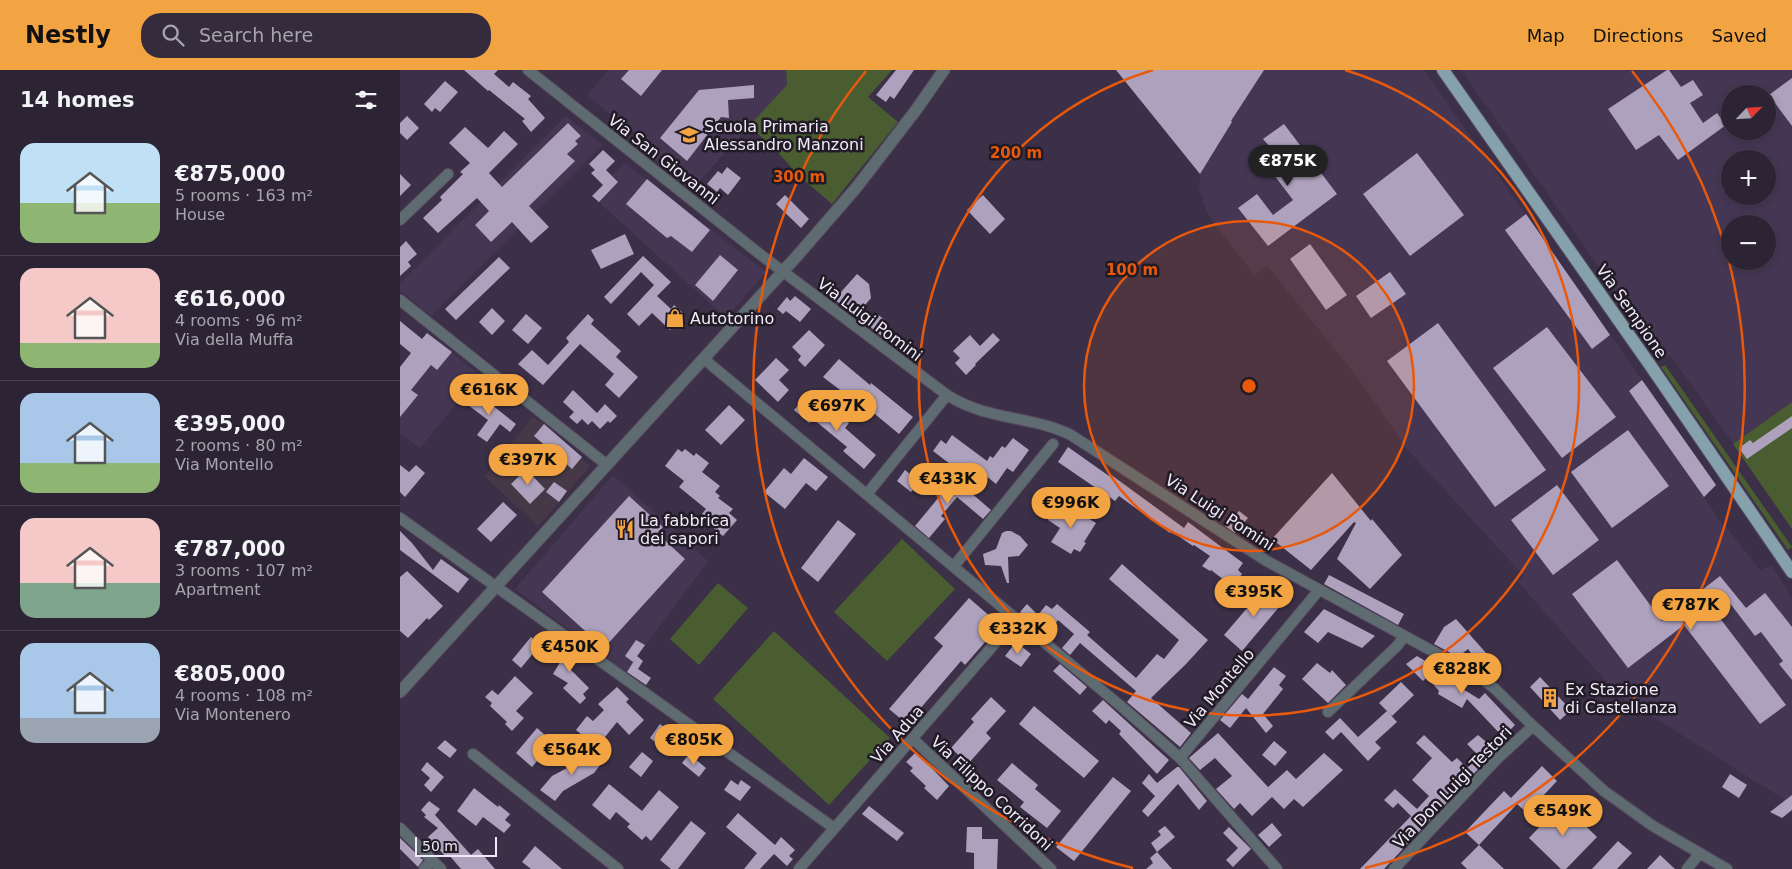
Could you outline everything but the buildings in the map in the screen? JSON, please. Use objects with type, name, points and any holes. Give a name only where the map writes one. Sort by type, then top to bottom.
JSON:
[{"type":"main road","name":"Via Sempione","points":[[1443,70],[1792,572]]},
{"type":"street","name":"Via San Giovanni","points":[[528,70],[783,272]]},
{"type":"street","points":[[400,692],[783,272],[856,188],[944,70]]},
{"type":"street","points":[[400,220],[448,174]]},
{"type":"street","name":"Via Luigi Pomini","points":[[783,272],[947,395],[964,405],[984,413],[1052,428],[1071,435],[1258,555],[1318,590],[1487,682],[1532,726],[1604,791],[1646,821],[1727,869]]},
{"type":"street","points":[[400,300],[607,465]]},
{"type":"street","points":[[704,359],[1017,618],[1180,758],[1277,869]]},
{"type":"street","points":[[867,494],[947,395]]},
{"type":"street","points":[[954,566],[1053,444]]},
{"type":"street","points":[[400,518],[834,828]]},
{"type":"street","name":"Via Montello","points":[[1180,758],[1318,590]]},
{"type":"street","name":"Via Adua","points":[[799,869],[1017,618]]},
{"type":"street","points":[[1328,712],[1398,645],[1404,636]]},
{"type":"street","name":"Via Don Luigi Testori","points":[[1394,869],[1498,758],[1532,726]]},
{"type":"street","name":"Via Filippo Corridoni","points":[[913,739],[1050,869]]},
{"type":"street","points":[[473,754],[618,869]]},
{"type":"street","points":[[400,828],[441,869]]},
{"type":"street","points":[[1687,869],[1700,853]]},
{"type":"street","points":[[424,869],[432,860]]},
{"type":"shaded area","name":"Scuola Primaria Alessandro Manzoni","points":[[608,70],[786,70],[787,85],[693,188],[653,158],[650,145],[587,96]]},
{"type":"shaded area","points":[[1116,70],[1424,70],[1716,485],[1704,497],[1723,525],[1725,525],[1760,570],[1772,565],[1792,598],[1792,795],[1785,800],[1617,694],[1518,582],[1524,576],[1407,449],[1355,374],[1267,266],[1255,275],[1217,228],[1206,210],[1199,188],[1200,174]]},
{"type":"shaded area","points":[[1461,70],[1792,70],[1792,402],[1733,444],[1671,356],[1661,356]]},
{"type":"shaded area","points":[[566,116],[602,145],[431,316],[400,290],[400,283]]},
{"type":"shaded area","points":[[625,163],[766,272],[726,318],[592,196]]},
{"type":"shaded area","points":[[427,333],[480,375],[420,448],[400,434],[400,367]]},
{"type":"shaded area","points":[[532,417],[544,424],[590,466],[538,526],[485,477]]},
{"type":"shaded area","points":[[613,475],[708,561],[626,672],[515,589]]},
{"type":"green space","points":[[786,70],[892,70],[868,97],[898,122],[832,204],[798,175],[775,149],[749,126],[787,85]]},
{"type":"green space","points":[[1665,365],[1792,547],[1788,550],[1661,367]]},
{"type":"green space","points":[[1792,402],[1792,529],[1733,444]]},
{"type":"green space","points":[[902,539],[955,589],[887,661],[834,612]]},
{"type":"green space","points":[[718,583],[748,608],[699,665],[670,639]]},
{"type":"green space","points":[[774,631],[890,738],[829,805],[713,699]]},
{"type":"place","name":"Scuola Primaria Alessandro Manzoni","points":[[689,135]]},
{"type":"place","name":"Autotorino","points":[[675,318]]},
{"type":"place","name":"La fabbrica dei sapori","points":[[625,529]]},
{"type":"place","name":"Ex Stazione di Castellanza","points":[[1550,698]]}]
